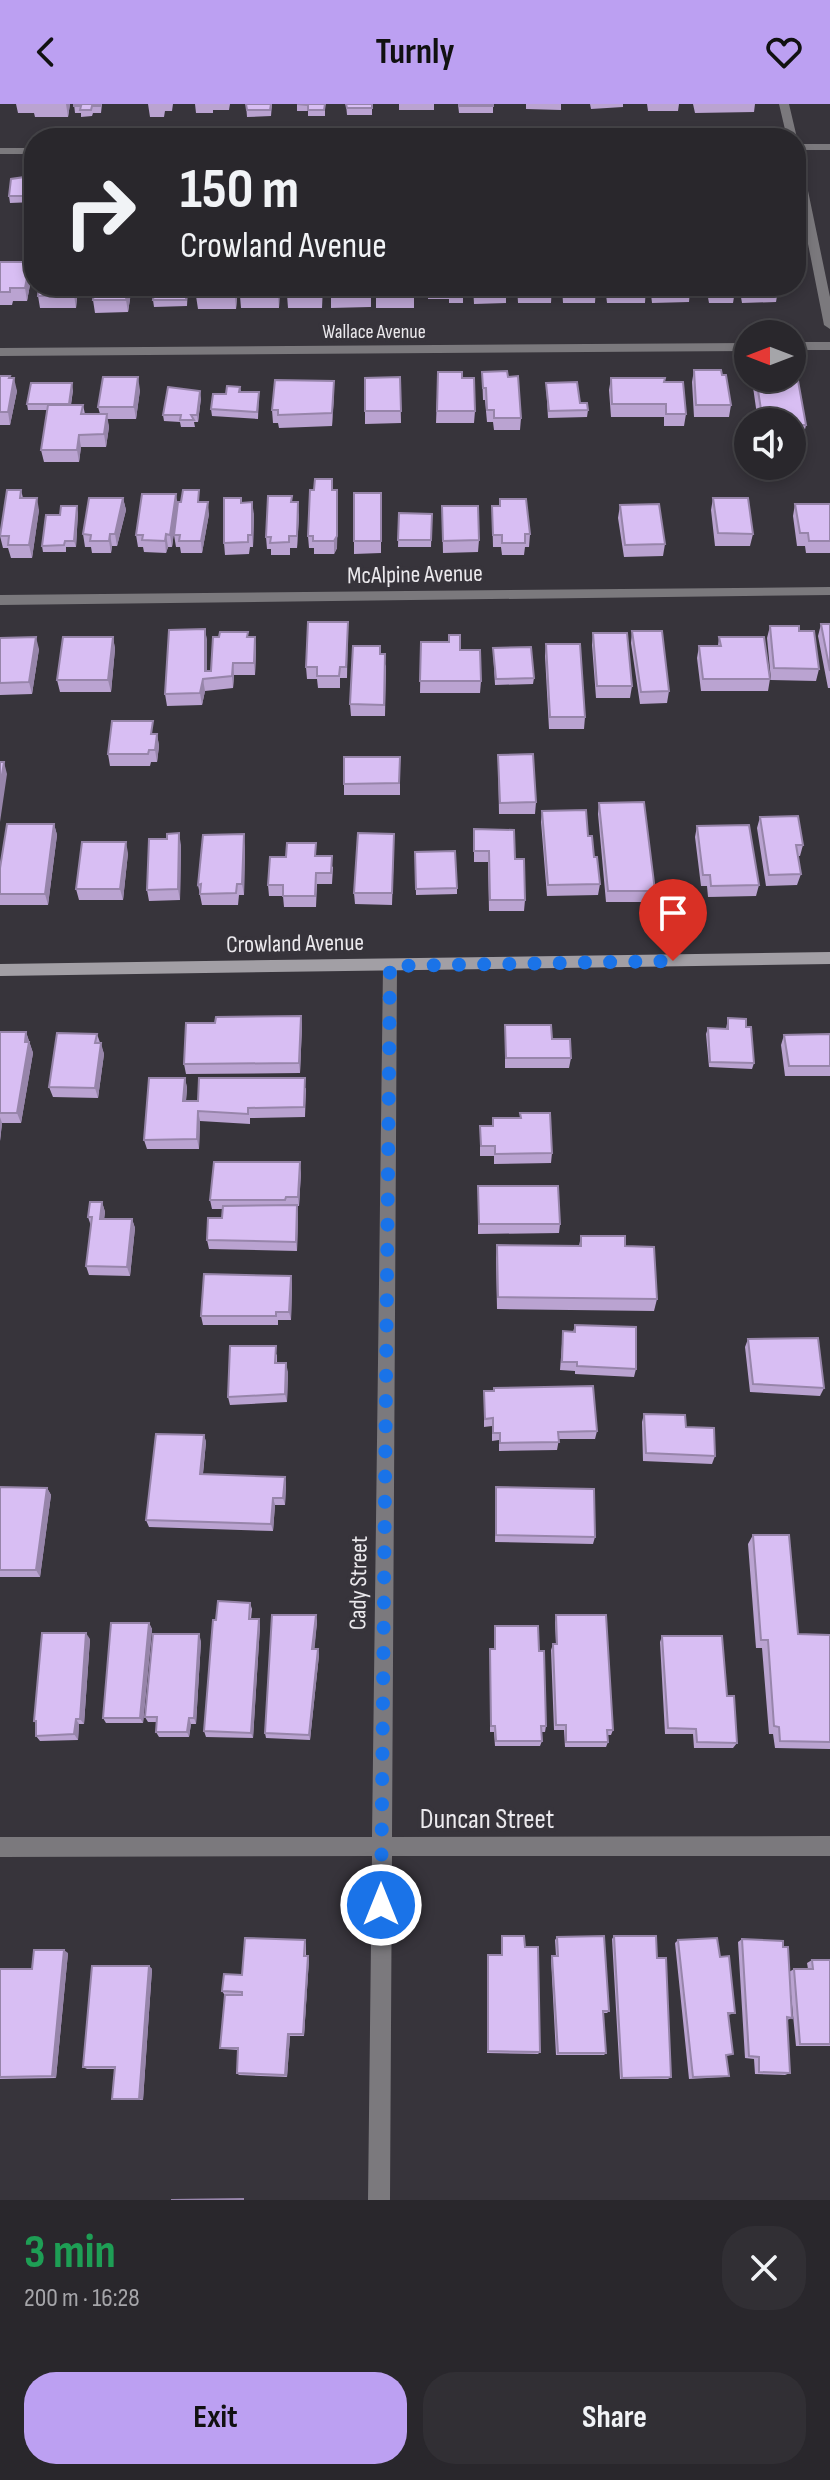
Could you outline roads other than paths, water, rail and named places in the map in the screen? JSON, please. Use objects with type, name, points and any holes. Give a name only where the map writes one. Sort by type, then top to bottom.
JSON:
[{"type":"main road","name":"Crowland Avenue","points":[[0,970],[830,958]]},
{"type":"street","points":[[784,104],[790,128]]},
{"type":"street","points":[[806,147],[830,147]]},
{"type":"street","points":[[0,151],[24,151]]},
{"type":"street","points":[[806,206],[830,325]]},
{"type":"street","points":[[806,346],[830,346]]},
{"type":"street","name":"Wallace Avenue","points":[[0,352],[734,347]]},
{"type":"street","name":"McAlpine Avenue","points":[[0,600],[830,591]]},
{"type":"street","name":"Cady Street","points":[[379,2200],[390,966]]},
{"type":"street","name":"Duncan Street","points":[[0,1847],[830,1846]]}]
